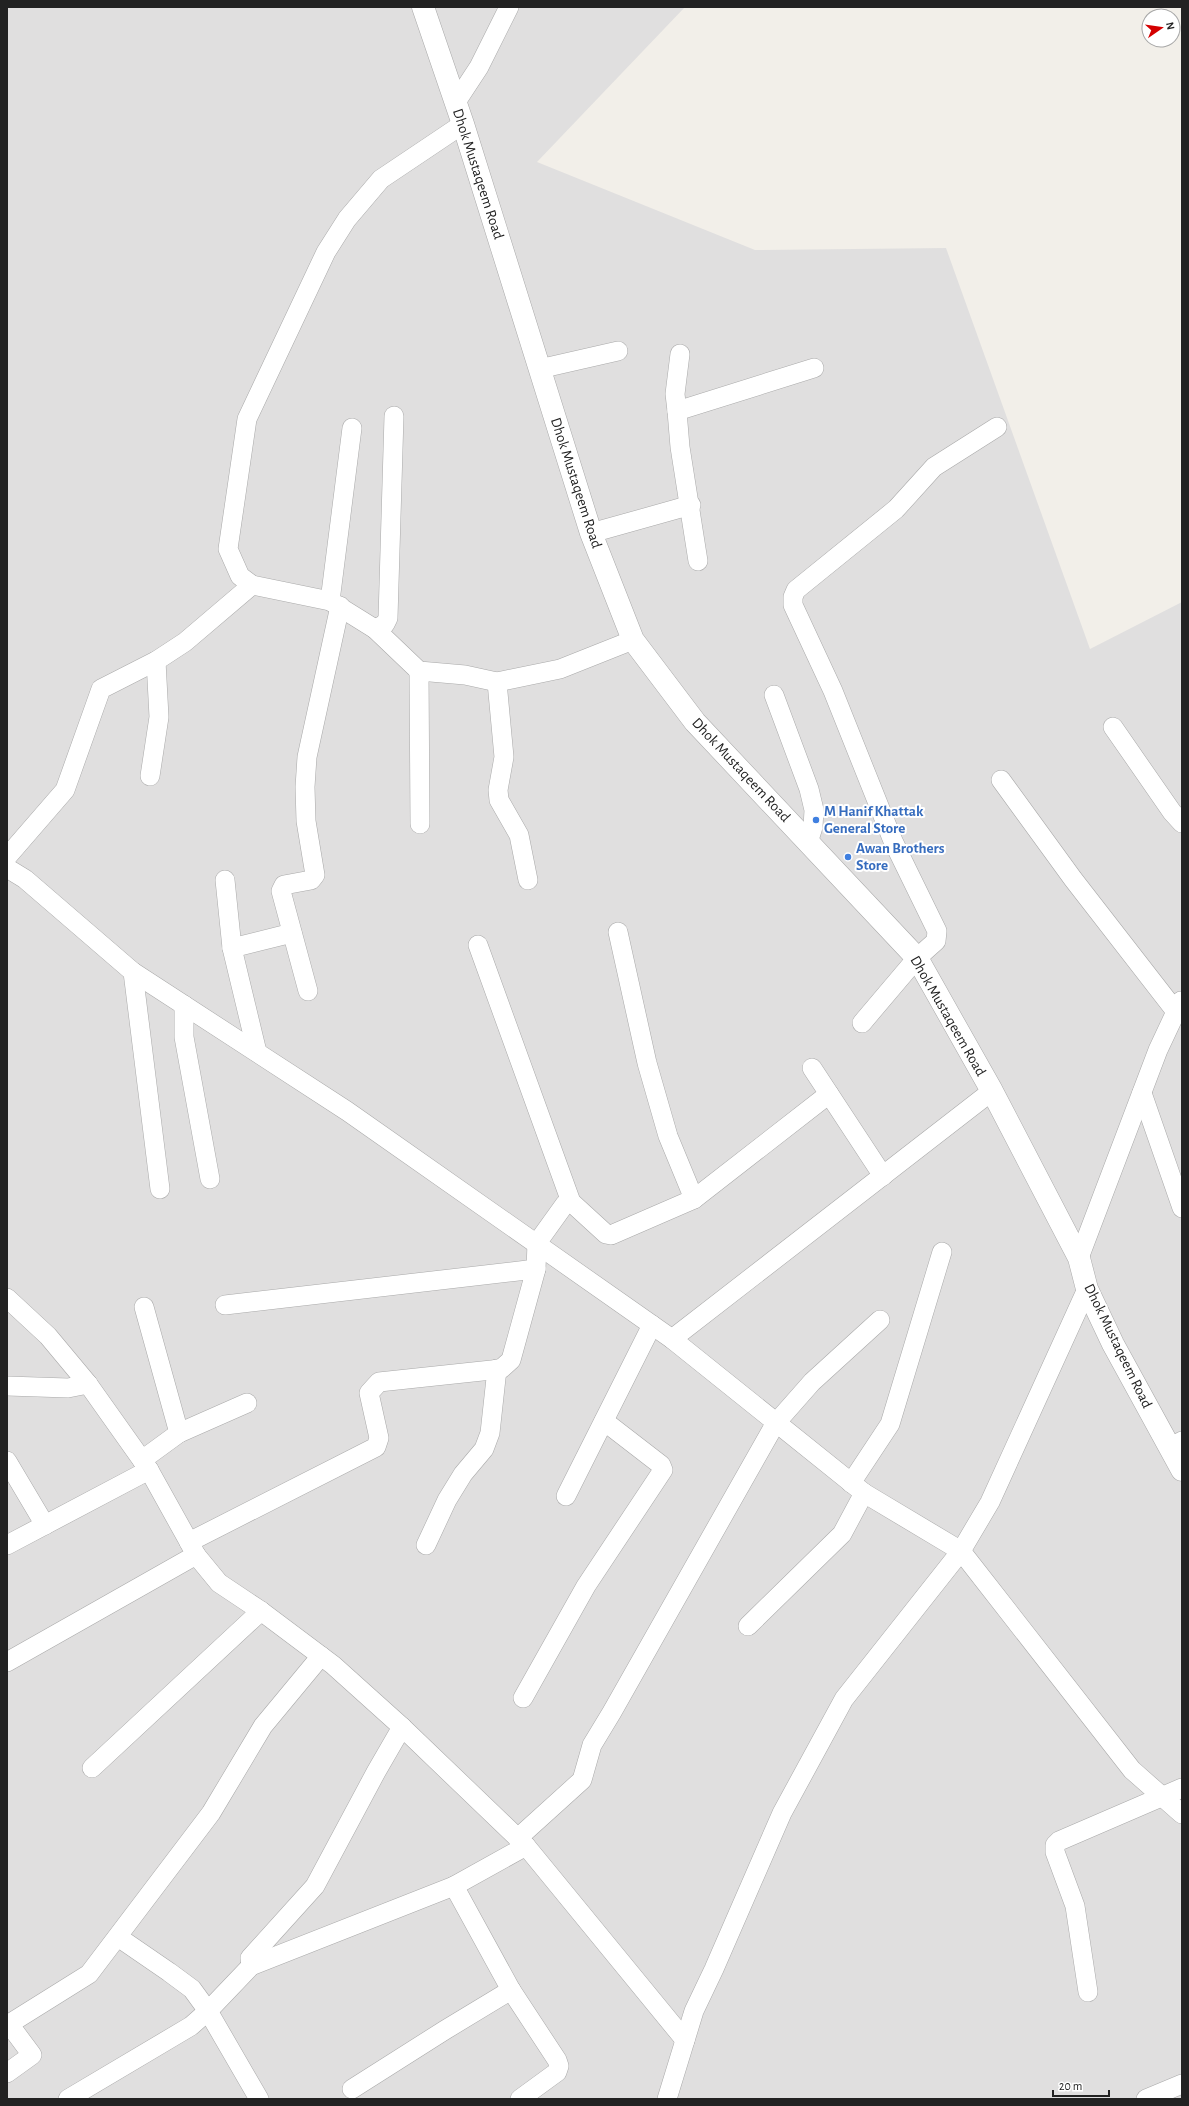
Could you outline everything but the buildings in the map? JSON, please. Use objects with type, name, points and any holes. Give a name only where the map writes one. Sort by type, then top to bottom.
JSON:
[{"type":"street","name":"Dhok Mustaqeem Road","points":[[423,7],[456,102],[591,533],[633,640],[695,722],[917,958],[992,1091],[1079,1258],[1087,1289],[1113,1344],[1175,1445],[1182,1470]]},
{"type":"street","points":[[456,102],[479,67],[509,7]]},
{"type":"street","points":[[463,124],[381,180],[347,219],[326,252],[247,419],[228,549],[240,576],[252,585],[335,603],[375,629],[419,671],[465,675],[497,682],[560,669],[633,640]]},
{"type":"street","points":[[539,369],[618,351]]},
{"type":"street","points":[[680,354],[675,394],[680,447],[691,505],[698,561]]},
{"type":"street","points":[[677,411],[814,368]]},
{"type":"street","points":[[375,629],[385,624],[388,618],[394,416]]},
{"type":"street","points":[[862,1023],[917,958],[936,941],[937,932],[893,841],[833,691],[793,605],[793,597],[796,590],[896,509],[934,467],[997,427]]},
{"type":"street","points":[[308,991],[281,890],[284,886],[311,880],[314,875],[306,820],[304,787],[307,757],[335,603],[352,428]]},
{"type":"street","points":[[591,533],[691,505]]},
{"type":"street","points":[[7,857],[65,790],[101,689],[156,661],[185,642],[252,585]]},
{"type":"street","points":[[150,776],[159,717],[156,661]]},
{"type":"street","points":[[419,671],[420,824]]},
{"type":"street","points":[[497,682],[502,722],[504,757],[498,790],[499,800],[519,835],[528,880]]},
{"type":"street","points":[[774,695],[809,789],[814,810],[813,827],[808,843]]},
{"type":"street","points":[[1113,727],[1172,812],[1182,823]]},
{"type":"street","points":[[1001,780],[1073,879],[1179,1006],[1158,1050],[1079,1258]]},
{"type":"street","points":[[7,868],[24,879],[133,972],[347,1111],[537,1243],[672,1339],[775,1424],[857,1488],[961,1551],[1132,1770],[1182,1814]]},
{"type":"street","points":[[225,880],[232,948],[256,1052]]},
{"type":"street","points":[[232,948],[292,932]]},
{"type":"street","points":[[618,932],[647,1064],[668,1136],[694,1198]]},
{"type":"street","points":[[478,945],[571,1202],[606,1234],[611,1235],[694,1198],[829,1094]]},
{"type":"street","points":[[133,972],[160,1189]]},
{"type":"street","points":[[184,1005],[184,1037],[210,1179]]},
{"type":"street","points":[[812,1068],[883,1176]]},
{"type":"street","points":[[672,1339],[992,1091]]},
{"type":"street","points":[[1142,1093],[1182,1208]]},
{"type":"street","points":[[7,1662],[193,1549],[376,1447],[379,1438],[369,1393],[379,1382],[497,1369],[506,1365],[511,1360],[536,1269],[537,1243],[565,1204],[571,1202]]},
{"type":"street","points":[[748,1626],[842,1534],[857,1488],[890,1424],[942,1252]]},
{"type":"street","points":[[225,1305],[536,1269]]},
{"type":"street","points":[[667,2099],[694,2011],[714,1969],[782,1813],[844,1699],[961,1551],[990,1502],[1087,1289]]},
{"type":"street","points":[[7,1298],[48,1336],[88,1384],[146,1465],[193,1549],[219,1583],[261,1611],[321,1656],[402,1727],[522,1841],[685,2040]]},
{"type":"street","points":[[144,1307],[179,1433]]},
{"type":"street","points":[[68,2099],[191,2026],[208,2012],[252,1966],[454,1886],[522,1841],[582,1780],[592,1745],[616,1706],[775,1424],[812,1382],[880,1320]]},
{"type":"street","points":[[566,1496],[652,1325]]},
{"type":"street","points":[[426,1545],[447,1500],[463,1474],[484,1449],[490,1433],[497,1369]]},
{"type":"street","points":[[7,1386],[68,1388],[88,1384]]},
{"type":"street","points":[[7,1545],[45,1525],[146,1465],[179,1433],[247,1403]]},
{"type":"street","points":[[523,1698],[586,1586],[663,1470],[661,1465],[604,1421]]},
{"type":"street","points":[[7,1461],[45,1525]]},
{"type":"street","points":[[92,1768],[261,1611]]},
{"type":"street","points":[[7,2073],[32,2055],[9,2024],[89,1974],[211,1813],[263,1726],[321,1656]]},
{"type":"street","points":[[252,1966],[250,1958],[315,1886],[376,1772],[402,1727]]},
{"type":"street","points":[[1088,1992],[1075,1906],[1055,1852],[1055,1845],[1059,1841],[1182,1788]]},
{"type":"street","points":[[454,1886],[511,1990],[557,2060],[559,2066],[557,2072],[520,2099]]},
{"type":"street","points":[[118,1937],[170,1972],[192,1989],[208,2012],[259,2099]]},
{"type":"street","points":[[352,2089],[511,1990]]},
{"type":"street","points":[[1146,2099],[1182,2084]]},
{"type":"shaded area","points":[[7,7],[685,7],[537,162],[755,250],[946,248],[1090,649],[1182,602],[1182,2099],[7,2099]]},
{"type":"place","name":"M Hanif Khattak General Store","points":[[816,820]]},
{"type":"place","name":"Awan Brothers Store","points":[[848,857]]}]
